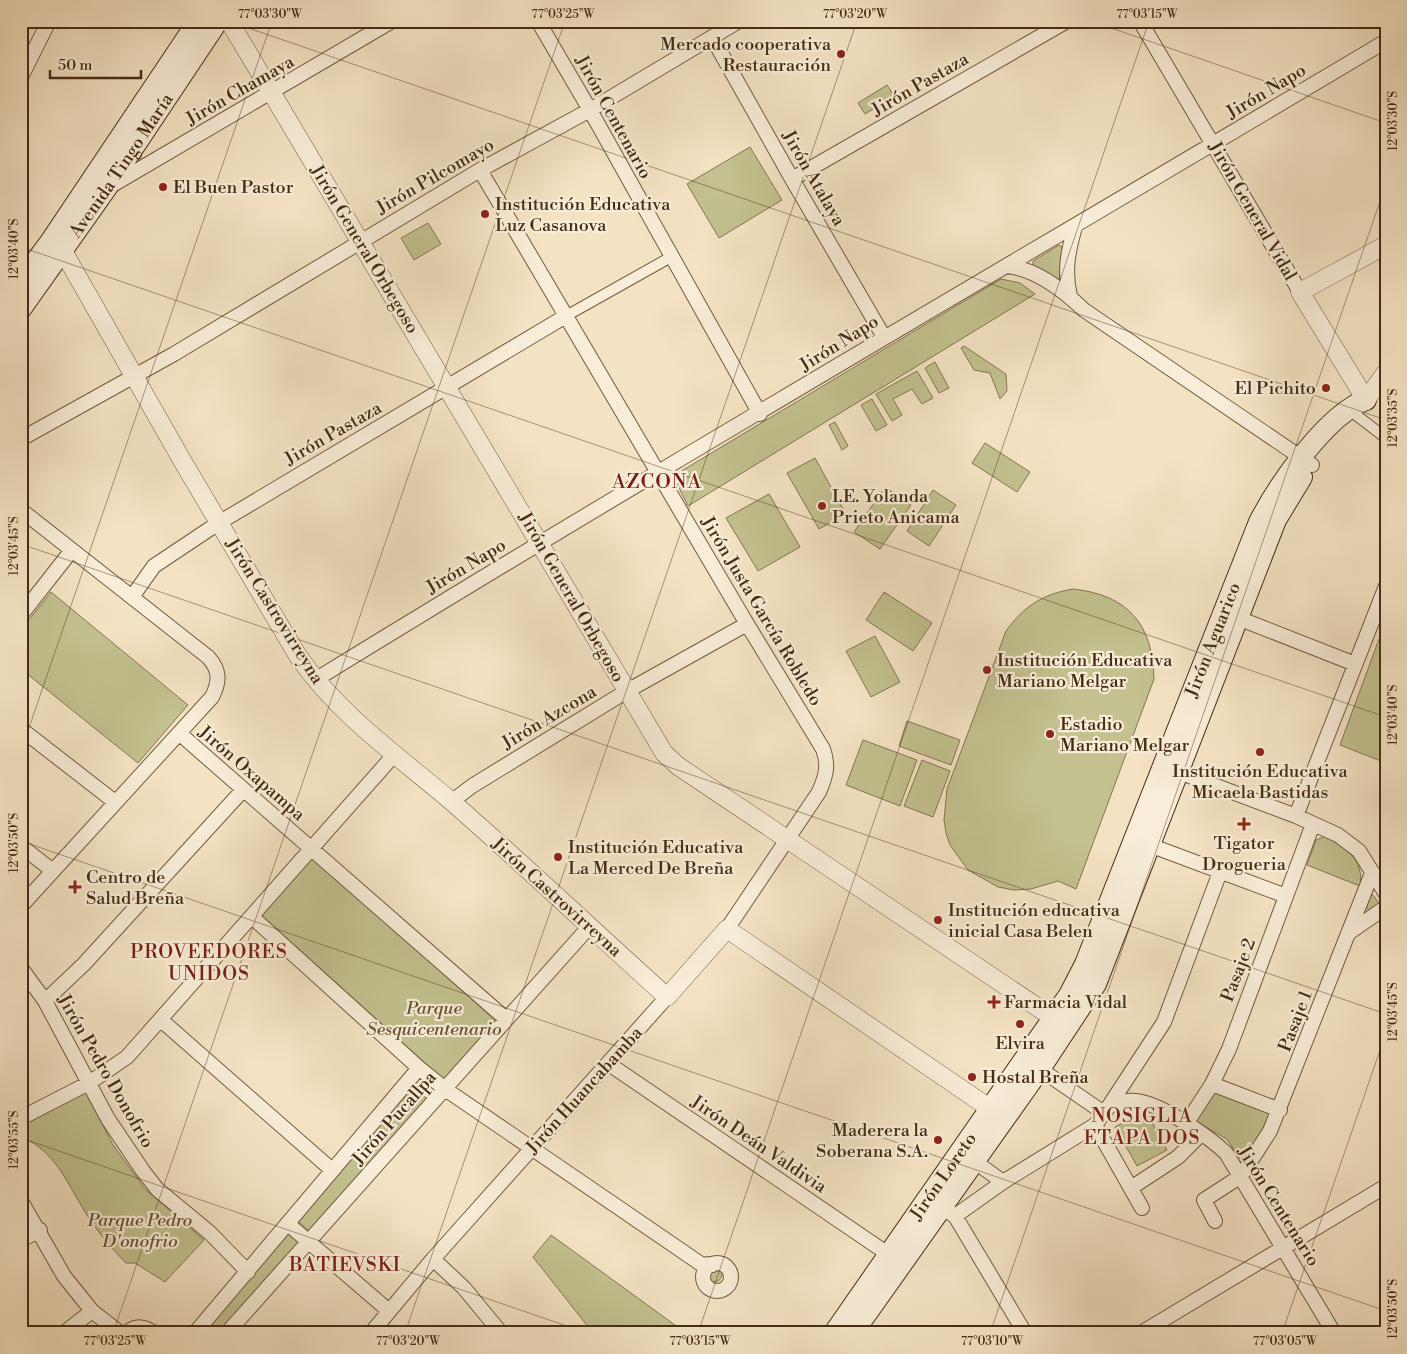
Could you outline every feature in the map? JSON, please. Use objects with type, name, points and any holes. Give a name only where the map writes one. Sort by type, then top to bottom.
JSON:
[{"type":"main road","name":"Avenida Tingo María","points":[[21,308],[57,246],[198,21]]},
{"type":"main road","name":"Avenida Tingo María","points":[[21,280],[57,246],[106,189],[218,21]]},
{"type":"main road","name":"Jirón Aguarico","points":[[1061,1023],[1096,984],[1152,846],[1171,769],[1256,529],[1270,501],[1352,405],[1361,407]]},
{"type":"main road","name":"Jirón Aguarico","points":[[1061,1023],[1085,964],[1238,618],[1276,520],[1293,490],[1306,461]]},
{"type":"main road","name":"Jirón Loreto","points":[[853,1333],[948,1212],[998,1113],[1040,1069],[1061,1023]]},
{"type":"main road","name":"Jirón Loreto","points":[[834,1333],[888,1254],[998,1113],[1061,1023]]},
{"type":"street","points":[[21,77],[49,21]]},
{"type":"street","name":"Jirón General Orbegoso","points":[[229,21],[664,753],[678,766],[787,841],[1061,1023]]},
{"type":"street","name":"Jirón Chamaya","points":[[106,189],[273,93],[392,21]]},
{"type":"street","name":"Jirón Centenario","points":[[538,21],[590,110],[760,414]]},
{"type":"street","name":"Jirón Pilcomayo","points":[[21,439],[135,375],[480,170],[590,110],[739,21]]},
{"type":"street","name":"Jirón Pastaza","points":[[792,179],[1067,21]]},
{"type":"street","name":"Jirón General Vidal","points":[[1140,21],[1300,292],[1361,407]]},
{"type":"street","name":"Jirón Atalaya","points":[[712,37],[884,337]]},
{"type":"street","name":"Jirón Napo","points":[[314,680],[658,472],[760,414],[884,337],[1074,227],[1386,41]]},
{"type":"street","name":"Jirón Justa García Robledo","points":[[480,170],[747,624],[823,748],[827,759],[827,769],[819,792],[787,841]]},
{"type":"street","points":[[1070,296],[1067,267],[1074,227]]},
{"type":"street","points":[[1300,292],[1386,245]]},
{"type":"street","name":"Jirón Castrovirreyna","points":[[57,246],[135,375],[298,656],[314,680],[337,705],[451,802],[667,996]]},
{"type":"street","points":[[566,316],[671,257]]},
{"type":"street","points":[[1006,266],[1022,269],[1070,296],[1084,310],[1306,461]]},
{"type":"street","name":"Jirón Pastaza","points":[[132,597],[154,566],[220,522],[566,316]]},
{"type":"street","name":"Jirón Aguarico","points":[[1361,407],[1386,372]]},
{"type":"street","points":[[1361,407],[1386,438]]},
{"type":"street","name":"Jirón Oxapampa","points":[[21,510],[208,656],[216,666],[219,675],[217,688],[212,697],[179,733],[506,1019]]},
{"type":"street","points":[[21,615],[72,550]]},
{"type":"street","points":[[1296,816],[1386,586]]},
{"type":"street","points":[[1238,618],[1355,664]]},
{"type":"street","name":"Jirón Azcona","points":[[451,802],[472,786],[626,691],[747,624]]},
{"type":"street","points":[[21,729],[115,802]]},
{"type":"street","points":[[21,906],[179,733]]},
{"type":"street","points":[[21,1118],[89,1083],[127,1057],[394,755]]},
{"type":"street","points":[[1171,769],[1296,816],[1338,834],[1358,851],[1386,894]]},
{"type":"street","points":[[45,1001],[84,964],[243,790]]},
{"type":"street","name":"Pasaje 2","points":[[1186,1124],[1212,1084],[1229,1049],[1314,824]]},
{"type":"street","name":"Jirón Huancabamba","points":[[371,1333],[433,1259],[530,1149],[609,1064],[727,929],[787,841]]},
{"type":"street","points":[[21,846],[53,871]]},
{"type":"street","points":[[1152,846],[1286,896]]},
{"type":"street","name":"Jirón Loreto","points":[[948,1212],[1003,1182],[1095,1125],[1107,1110],[1164,1022],[1220,872]]},
{"type":"street","name":"Pasaje 1","points":[[1241,1176],[1270,1132],[1280,1110],[1372,873]]},
{"type":"street","points":[[1350,932],[1386,907]]},
{"type":"street","points":[[252,917],[419,1068],[445,1089],[706,1268]]},
{"type":"street","name":"Jirón Pucallpa","points":[[227,1333],[589,927]]},
{"type":"street","points":[[727,929],[998,1113]]},
{"type":"street","name":"Jirón Pedro Donofrio","points":[[21,968],[45,1001],[108,1119],[157,1189],[210,1233],[248,1272]]},
{"type":"street","points":[[161,1020],[332,1170]]},
{"type":"street","name":"Jirón Deán Valdivia","points":[[609,1064],[888,1254]]},
{"type":"street","name":"Jirón Pucallpa","points":[[195,1333],[419,1068]]},
{"type":"street","points":[[1040,1069],[1107,1110],[1134,1100],[1147,1102]]},
{"type":"street","points":[[1212,1084],[1280,1110]]},
{"type":"street","name":"Jirón Centenario","points":[[1122,1087],[1186,1124],[1226,1153],[1334,1333]]},
{"type":"street","points":[[1095,1125],[1142,1208]]},
{"type":"street","points":[[1131,1188],[1178,1157],[1201,1134]]},
{"type":"street","name":"Jirón Loreto","points":[[974,1161],[1003,1182]]},
{"type":"street","points":[[1214,1221],[1204,1200],[1241,1176]]},
{"type":"street","points":[[1141,1333],[1386,1186]]},
{"type":"street","points":[[21,1201],[40,1230],[64,1276],[92,1311],[120,1333]]},
{"type":"street","points":[[948,1212],[1025,1333]]},
{"type":"street","points":[[288,1224],[389,1311]]},
{"type":"street","points":[[21,1240],[40,1230]]},
{"type":"street","points":[[433,1259],[464,1288],[501,1333]]},
{"type":"street","points":[[64,1333],[92,1311]]},
{"type":"street","points":[[127,1333],[136,1327],[144,1327],[154,1333]]},
{"type":"green space","points":[[887,85],[894,96],[865,114],[858,103]]},
{"type":"green space","points":[[750,147],[782,200],[719,238],[687,184]]},
{"type":"green space","points":[[428,223],[441,244],[414,260],[401,238]]},
{"type":"green space","points":[[1059,245],[1062,247],[1059,284],[1033,269],[1033,261]]},
{"type":"green space","points":[[1001,279],[1020,283],[1035,294],[688,506],[673,476]]},
{"type":"green space","points":[[964,346],[1006,374],[1007,391],[1000,399],[990,373],[974,370],[961,348]]},
{"type":"green space","points":[[935,362],[949,388],[939,393],[925,368]]},
{"type":"green space","points":[[917,371],[933,398],[922,404],[912,389],[893,399],[902,415],[892,421],[876,394]]},
{"type":"green space","points":[[872,399],[887,425],[876,431],[861,405]]},
{"type":"green space","points":[[835,422],[848,446],[842,450],[829,425]]},
{"type":"green space","points":[[985,443],[1030,472],[1017,492],[972,463]]},
{"type":"green space","points":[[815,458],[846,514],[819,529],[787,473]]},
{"type":"green space","points":[[885,487],[911,505],[880,549],[854,532]]},
{"type":"green space","points":[[933,490],[956,505],[929,546],[907,531]]},
{"type":"green space","points":[[769,494],[800,547],[758,571],[726,518]]},
{"type":"green space","name":"Estadio Mariano Melgar","points":[[1073,589],[1092,592],[1109,598],[1123,606],[1134,616],[1149,643],[1154,679],[1076,889],[1058,881],[1031,889],[1014,890],[998,887],[968,870],[950,845],[944,820],[947,789],[1006,631],[1035,602],[1052,594]]},
{"type":"green space","points":[[51,592],[188,705],[138,763],[21,669],[21,630]]},
{"type":"green space","points":[[884,592],[932,623],[913,651],[866,620]]},
{"type":"green space","points":[[1386,620],[1386,763],[1340,745]]},
{"type":"green space","points":[[875,636],[900,682],[871,697],[846,651]]},
{"type":"green space","points":[[907,721],[960,740],[951,765],[899,746]]},
{"type":"green space","points":[[863,740],[917,760],[900,806],[846,785]]},
{"type":"green space","points":[[922,760],[950,771],[933,817],[904,806]]},
{"type":"green space","points":[[1326,836],[1347,851],[1357,862],[1361,876],[1360,886],[1307,865],[1316,840]]},
{"type":"green space","name":"Parque Sesquicentenario","points":[[312,857],[497,1022],[445,1081],[261,915]]},
{"type":"green space","points":[[1372,894],[1379,903],[1369,911],[1365,904]]},
{"type":"green space","points":[[413,1086],[427,1099],[311,1233],[298,1221]]},
{"type":"green space","name":"Parque Pedro D'onofrio","points":[[84,1088],[113,1145],[145,1189],[204,1240],[165,1282],[135,1263],[126,1263],[96,1228],[53,1160],[34,1143],[21,1136],[21,1124]]},
{"type":"green space","points":[[1214,1090],[1272,1115],[1251,1152],[1242,1162],[1227,1139],[1195,1121]]},
{"type":"green space","points":[[1146,1111],[1167,1150],[1137,1166],[1115,1127]]},
{"type":"green space","points":[[286,1230],[301,1244],[222,1333],[196,1333]]},
{"type":"green space","points":[[551,1235],[686,1333],[593,1333],[533,1257]]},
{"type":"green space","points":[[711,1266],[717,1266],[722,1271],[720,1280],[711,1282],[706,1277],[706,1271]]},
{"type":"place","name":"Mercado cooperativa Restauración","points":[[841,54]]},
{"type":"place","name":"El Buen Pastor","points":[[163,187]]},
{"type":"place","name":"Institución Educativa Luz Casanova","points":[[485,214]]},
{"type":"place","name":"El Pichito","points":[[1326,388]]},
{"type":"place","name":"I.E. Yolanda Prieto Anicama","points":[[822,506]]},
{"type":"place","name":"Institución Educativa Mariano Melgar","points":[[987,670]]},
{"type":"place","name":"Estadio Mariano Melgar","points":[[1050,734]]},
{"type":"place","name":"Institución Educativa Micaela Bastidas","points":[[1260,752]]},
{"type":"place","name":"Tigator Drogueria","points":[[1244,824]]},
{"type":"place","name":"Institución Educativa La Merced De Breña","points":[[558,857]]},
{"type":"place","name":"Centro de Salud Breña","points":[[75,887]]},
{"type":"place","name":"Institución educativa inicial Casa Belen","points":[[938,920]]},
{"type":"place","name":"Farmacia Vidal","points":[[994,1002]]},
{"type":"place","name":"Elvira","points":[[1020,1024]]},
{"type":"place","name":"Hostal Breña","points":[[972,1077]]},
{"type":"place","name":"Maderera la Soberana S.A.","points":[[938,1140]]},
{"type":"district","name":"AZCONA","points":[[657,481]]},
{"type":"district","name":"PROVEEDORES UNIDOS","points":[[209,962]]},
{"type":"district","name":"NOSIGLIA ETAPA DOS","points":[[1142,1126]]},
{"type":"district","name":"BATIEVSKI","points":[[345,1264]]}]
